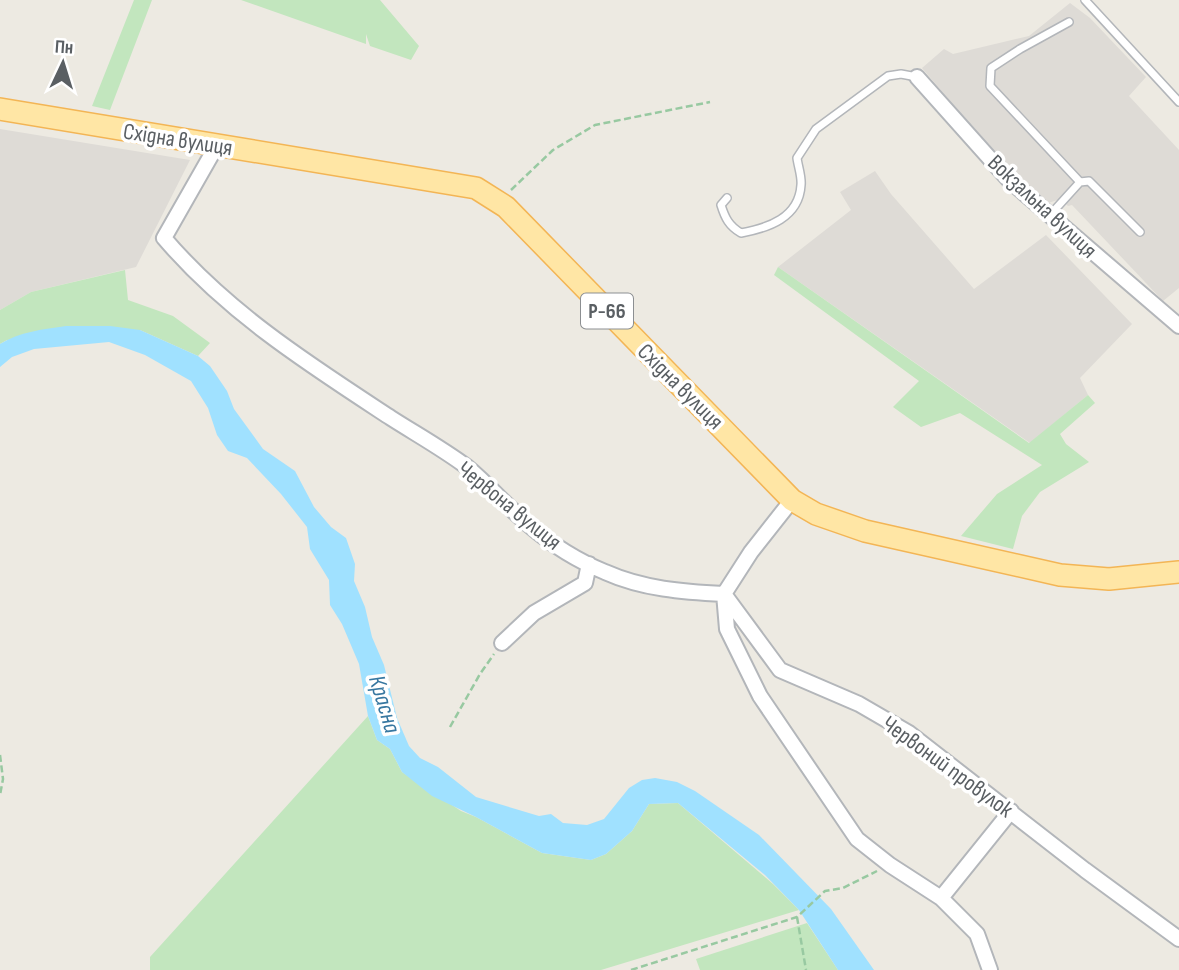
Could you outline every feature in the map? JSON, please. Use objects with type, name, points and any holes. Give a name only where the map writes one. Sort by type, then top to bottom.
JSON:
[{"type":"main road","name":"Східна вулиця","points":[[0,109],[464,185],[487,193],[499,202],[792,500],[816,514],[865,531],[1060,575],[1109,579],[1179,572]]},
{"type":"street","name":"Вокзальна вулиця","points":[[916,77],[1009,180],[1179,326]]},
{"type":"street","name":"Червона вулиця","points":[[217,145],[164,238],[225,300],[285,348],[467,468],[530,526],[567,552],[634,584],[682,592],[724,594]]},
{"type":"street","points":[[792,500],[751,552],[724,594],[727,629],[760,696],[857,839],[890,865],[941,898],[977,934],[990,970]]},
{"type":"street","points":[[502,643],[534,613],[585,583],[589,564]]},
{"type":"street","name":"Червоний провулок","points":[[724,594],[780,670],[859,704],[909,733],[1085,870],[1179,939]]},
{"type":"street","points":[[941,898],[1011,811]]},
{"type":"lane","points":[[1085,0],[1179,102]]},
{"type":"lane","points":[[1069,22],[1020,48],[991,68],[990,86],[1080,182]]},
{"type":"lane","points":[[727,198],[721,205],[726,219],[732,228],[741,233],[775,224],[789,213],[796,200],[801,185],[797,158],[817,129],[888,76],[901,74],[916,77]]},
{"type":"lane","points":[[1050,216],[1080,182],[1089,181],[1140,232]]},
{"type":"path","points":[[499,202],[553,150],[595,125],[710,102]]},
{"type":"path","points":[[450,727],[480,674],[502,643]]},
{"type":"path","points":[[0,755],[0,795]]},
{"type":"path","points":[[631,970],[797,917],[825,891],[843,888],[890,865]]},
{"type":"path","points":[[797,917],[806,970]]},
{"type":"shaded area","points":[[1070,3],[1090,18],[1146,77],[1129,96],[1179,150],[1179,288],[1163,301],[1072,205],[1068,206],[1061,199],[1048,203],[1007,168],[922,68],[944,49],[953,54],[1029,36]]},
{"type":"shaded area","points":[[0,129],[190,160],[136,267],[31,292],[0,310]]},
{"type":"shaded area","points":[[875,171],[891,194],[974,289],[1046,235],[1132,324],[1080,378],[1088,395],[1030,443],[778,267],[851,210],[840,192]]},
{"type":"green space","points":[[134,0],[152,0],[110,110],[92,106]]},
{"type":"green space","points":[[241,0],[380,0],[419,46],[411,60],[370,46],[366,34],[366,44]]},
{"type":"green space","points":[[778,267],[1029,443],[1088,395],[1095,403],[1060,434],[1066,444],[1089,462],[1040,492],[1022,516],[1013,549],[961,536],[997,494],[1042,465],[960,413],[921,427],[893,407],[919,381],[774,275]]},
{"type":"green space","points":[[125,270],[128,300],[173,316],[210,343],[198,356],[140,330],[7,340],[0,344],[0,310],[31,292]]},
{"type":"green space","points":[[368,716],[377,740],[390,749],[402,772],[461,811],[542,853],[591,860],[606,854],[632,831],[649,804],[678,803],[773,884],[799,910],[601,970],[150,970],[150,957]]},
{"type":"green space","points":[[807,923],[838,970],[700,970],[696,959]]},
{"type":"water","name":"Красна","points":[[66,326],[110,326],[140,330],[198,356],[210,366],[227,391],[234,409],[263,449],[295,471],[314,507],[331,527],[346,538],[355,564],[354,581],[384,665],[397,718],[409,746],[420,758],[438,767],[476,797],[539,816],[551,814],[563,823],[587,825],[604,819],[629,788],[642,780],[655,778],[677,782],[695,791],[759,835],[831,909],[874,970],[838,970],[799,910],[765,875],[678,803],[649,804],[632,831],[606,854],[591,860],[542,853],[432,796],[402,772],[390,749],[377,740],[368,716],[359,664],[342,624],[330,605],[329,580],[310,549],[307,527],[247,458],[228,451],[217,435],[208,408],[191,381],[145,355],[109,342],[34,349],[12,357],[0,367],[0,344],[23,334]]}]
